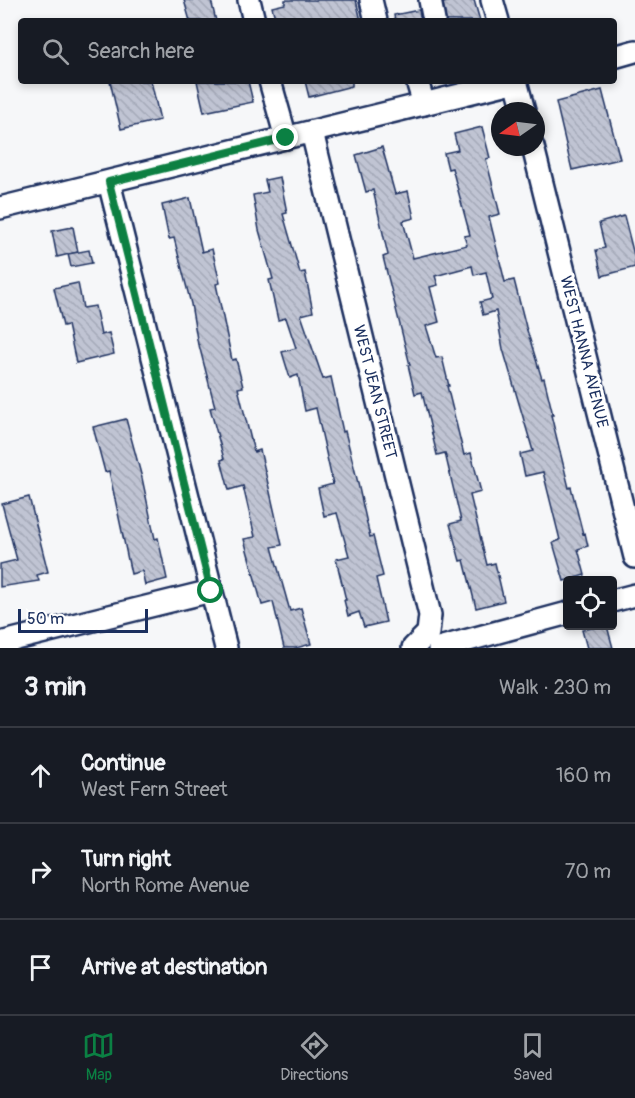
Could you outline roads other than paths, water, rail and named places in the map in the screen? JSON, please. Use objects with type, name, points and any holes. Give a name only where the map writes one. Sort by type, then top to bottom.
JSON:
[{"type":"street","points":[[249,0],[253,18]]},
{"type":"street","points":[[371,0],[375,18]]},
{"type":"street","points":[[430,0],[433,18]]},
{"type":"street","points":[[492,0],[497,18]]},
{"type":"street","points":[[617,56],[635,51]]},
{"type":"street","points":[[271,84],[286,138]]},
{"type":"street","points":[[418,84],[424,104]]},
{"type":"street","points":[[0,208],[504,84]]},
{"type":"street","points":[[517,84],[522,102]]},
{"type":"street","name":"WEST JEAN STREET","points":[[312,132],[430,615],[428,633],[413,648]]},
{"type":"street","name":"WEST HANNA AVENUE","points":[[534,156],[635,557]]},
{"type":"street","points":[[109,182],[226,648]]},
{"type":"street","points":[[0,643],[211,591]]},
{"type":"street","points":[[617,600],[635,595]]},
{"type":"street","points":[[439,648],[563,614]]}]
